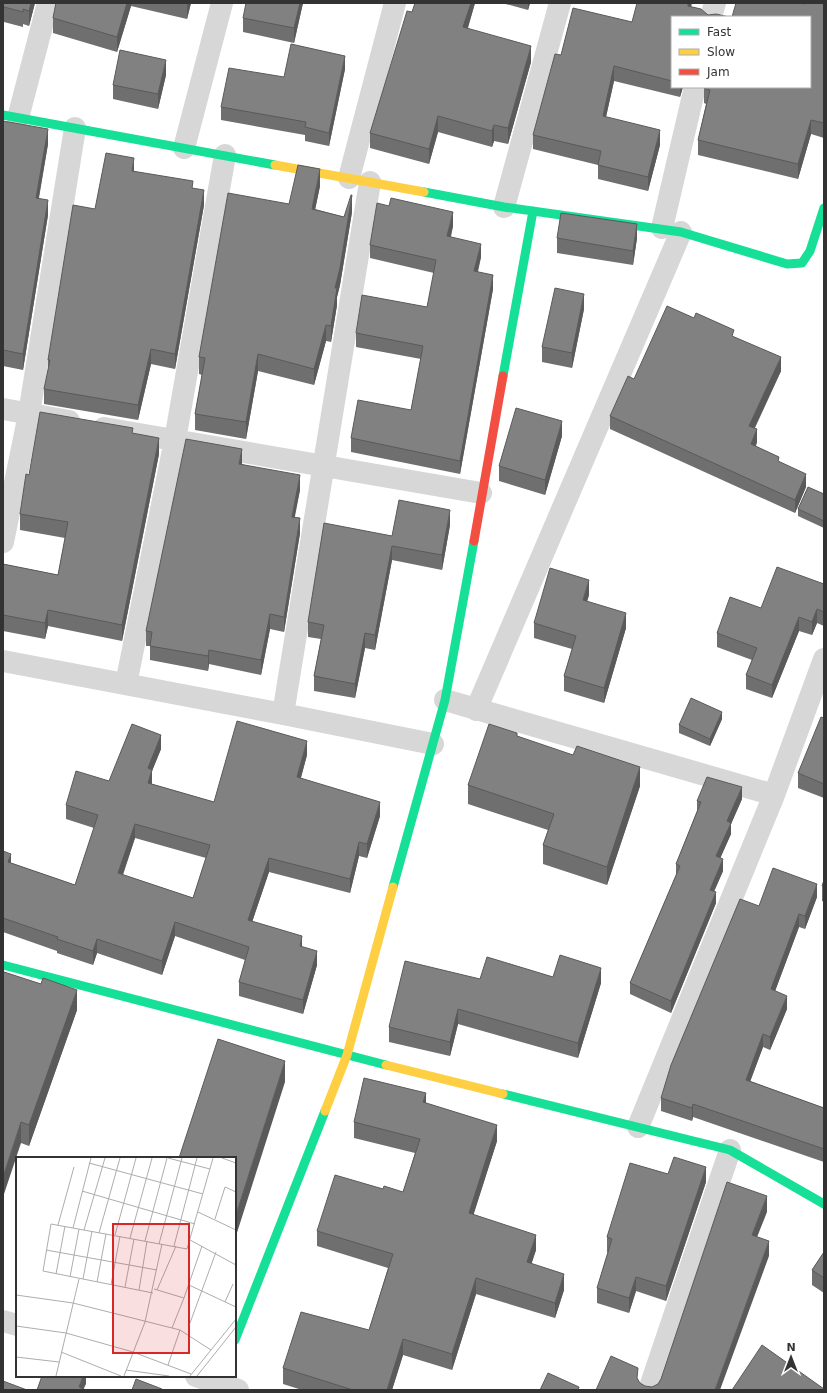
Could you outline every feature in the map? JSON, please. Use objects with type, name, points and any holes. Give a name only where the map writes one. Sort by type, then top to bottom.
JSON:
[{"type":"street","points":[[48,3],[10,117],[504,207],[672,230],[786,264],[802,263],[810,251],[824,208]]},
{"type":"street","points":[[184,148],[222,3]]},
{"type":"street","points":[[349,178],[396,3]]},
{"type":"street","points":[[504,207],[560,3]]},
{"type":"street","points":[[711,16],[715,3]]},
{"type":"street","points":[[476,710],[672,230],[695,88]]},
{"type":"street","points":[[3,542],[29,414],[75,128]]},
{"type":"street","points":[[126,684],[176,440],[226,156]]},
{"type":"street","points":[[283,714],[325,466],[370,182]]},
{"type":"street","points":[[236,1337],[348,1055],[445,700],[481,493],[533,211]]},
{"type":"street","points":[[3,409],[481,493]]},
{"type":"street","points":[[3,661],[433,744]]},
{"type":"street","points":[[638,1127],[774,795],[824,661]]},
{"type":"street","points":[[445,700],[774,795]]},
{"type":"street","points":[[3,965],[348,1055],[730,1150],[824,1204]]},
{"type":"street","points":[[649,1390],[730,1150]]},
{"type":"street","points":[[3,1321],[16,1325]]},
{"type":"street","points":[[199,1377],[223,1385]]},
{"type":"building","points":[[3,3],[31,3],[29,11],[23,9],[23,12],[4,7],[3,11]]},
{"type":"building","points":[[56,3],[127,3],[117,37],[53,18]]},
{"type":"building","points":[[246,3],[300,3],[294,28],[243,18]]},
{"type":"building","points":[[415,3],[471,3],[463,27],[531,46],[508,128],[494,125],[492,131],[438,116],[429,149],[370,133],[407,11],[412,12]]},
{"type":"building","points":[[637,3],[688,3],[688,6],[701,9],[708,15],[716,14],[725,16],[671,16],[671,81],[614,66],[603,116],[660,130],[648,177],[598,165],[601,151],[533,135],[555,54],[561,55],[573,8],[632,22]]},
{"type":"building","points":[[736,3],[824,3],[824,123],[811,120],[798,164],[698,140],[710,90],[704,88],[811,88],[811,16],[732,16]]},
{"type":"building","points":[[291,44],[345,56],[329,133],[305,127],[306,122],[221,107],[229,68],[284,77]]},
{"type":"building","points":[[120,50],[166,60],[158,94],[113,85]]},
{"type":"building","points":[[3,121],[48,129],[36,198],[48,200],[23,354],[3,350]]},
{"type":"building","points":[[106,153],[134,158],[132,171],[193,181],[192,188],[204,190],[175,354],[151,349],[138,405],[44,389],[50,360],[48,360],[73,205],[95,209]]},
{"type":"building","points":[[298,165],[320,169],[312,209],[344,217],[352,195],[340,268],[335,288],[337,288],[331,326],[326,325],[314,369],[258,354],[246,422],[195,414],[205,358],[199,357],[228,193],[289,204]]},
{"type":"building","points":[[391,198],[453,212],[447,236],[481,244],[474,271],[493,275],[460,461],[351,438],[358,400],[411,410],[423,346],[356,333],[362,295],[427,307],[436,260],[370,245],[377,203],[389,206]]},
{"type":"building","points":[[561,213],[637,224],[633,251],[557,238]]},
{"type":"building","points":[[555,288],[584,294],[572,353],[542,347]]},
{"type":"building","points":[[667,306],[694,318],[696,313],[734,330],[732,336],[781,357],[749,426],[757,429],[751,444],[779,457],[778,461],[806,474],[795,500],[610,416],[628,376],[634,379]]},
{"type":"building","points":[[516,408],[562,421],[545,480],[499,466]]},
{"type":"building","points":[[40,412],[133,428],[132,433],[159,438],[122,625],[48,610],[45,623],[3,615],[3,564],[58,575],[68,522],[20,514],[26,474],[29,475]]},
{"type":"building","points":[[186,439],[242,449],[239,464],[300,475],[292,517],[300,518],[284,617],[270,614],[261,660],[209,650],[208,656],[150,646],[152,632],[146,631]]},
{"type":"building","points":[[808,487],[824,494],[824,521],[798,509]]},
{"type":"building","points":[[399,500],[450,510],[442,555],[392,546],[375,635],[365,633],[355,684],[314,676],[324,625],[308,622],[324,523],[392,536]]},
{"type":"building","points":[[777,567],[824,584],[824,612],[817,609],[812,622],[799,617],[772,685],[746,675],[757,648],[717,633],[730,597],[761,608]]},
{"type":"building","points":[[550,568],[589,580],[583,600],[626,613],[604,688],[564,676],[576,636],[534,623]]},
{"type":"building","points":[[691,698],[722,712],[710,739],[679,725]]},
{"type":"building","points":[[821,717],[824,718],[824,784],[798,773]]},
{"type":"building","points":[[237,721],[307,741],[297,777],[380,802],[367,844],[359,842],[350,879],[269,858],[248,920],[302,936],[300,946],[317,951],[303,1000],[239,982],[249,947],[175,922],[162,961],[97,939],[93,951],[3,918],[3,851],[11,854],[8,862],[75,885],[98,815],[66,805],[76,771],[109,781],[132,724],[161,735],[148,768],[152,770],[148,783],[214,802]],"holes":[[[135,824],[210,845],[193,898],[118,873]]]},
{"type":"building","points":[[489,724],[517,733],[517,736],[573,755],[577,746],[640,767],[607,867],[543,845],[554,814],[468,785]]},
{"type":"building","points":[[707,777],[742,787],[727,821],[731,823],[716,856],[723,859],[710,890],[716,892],[671,1001],[630,983],[680,866],[676,864],[701,802],[697,801]]},
{"type":"building","points":[[773,868],[817,884],[805,916],[799,914],[771,989],[787,996],[770,1037],[763,1034],[746,1080],[824,1108],[824,1149],[693,1104],[692,1108],[661,1098],[671,1065],[740,899],[759,906]]},
{"type":"building","points":[[560,955],[601,968],[578,1043],[458,1009],[450,1042],[389,1027],[405,961],[480,979],[487,957],[553,977]]},
{"type":"building","points":[[4,972],[41,984],[43,978],[77,990],[29,1125],[21,1122],[3,1177],[3,976]]},
{"type":"building","points":[[218,1039],[285,1061],[236,1215],[236,1157],[179,1157]]},
{"type":"building","points":[[364,1078],[426,1093],[423,1102],[497,1125],[469,1213],[536,1235],[527,1262],[564,1274],[555,1303],[476,1278],[452,1354],[403,1339],[387,1390],[353,1390],[283,1368],[301,1312],[369,1330],[393,1254],[317,1231],[335,1175],[383,1189],[384,1186],[403,1192],[420,1139],[354,1122]]},
{"type":"building","points":[[674,1157],[706,1167],[666,1286],[636,1277],[629,1298],[597,1288],[612,1239],[607,1237],[630,1163],[668,1174]]},
{"type":"building","points":[[727,1182],[767,1196],[752,1235],[769,1241],[715,1390],[596,1390],[611,1356],[638,1368],[637,1378],[640,1383],[645,1386],[652,1387],[658,1384],[661,1379]]},
{"type":"building","points":[[824,1252],[824,1278],[812,1270]]},
{"type":"building","points":[[762,1345],[824,1389],[824,1390],[732,1390]]},
{"type":"building","points":[[548,1373],[579,1387],[578,1390],[540,1390]]},
{"type":"building","points":[[42,1377],[83,1377],[79,1387],[86,1390],[37,1390]]},
{"type":"building","points":[[136,1379],[162,1389],[162,1390],[132,1390]]},
{"type":"building","points":[[3,1381],[27,1390],[3,1390]]},
{"type":"traffic: fast","points":[[3,115],[275,165]]},
{"type":"traffic: fast","points":[[424,192],[504,207],[681,232],[787,264],[802,263],[810,251],[824,208]]},
{"type":"traffic: fast","points":[[503,376],[533,211]]},
{"type":"traffic: fast","points":[[393,887],[445,700],[474,541]]},
{"type":"traffic: fast","points":[[3,965],[386,1065]]},
{"type":"traffic: fast","points":[[503,1094],[730,1150],[824,1204]]},
{"type":"traffic: fast","points":[[236,1337],[325,1111]]},
{"type":"traffic: slow","points":[[275,165],[424,192]]},
{"type":"traffic: slow","points":[[325,1111],[347,1055],[393,887]]},
{"type":"traffic: slow","points":[[386,1065],[503,1094]]},
{"type":"traffic: jam","points":[[474,541],[503,376]]}]
